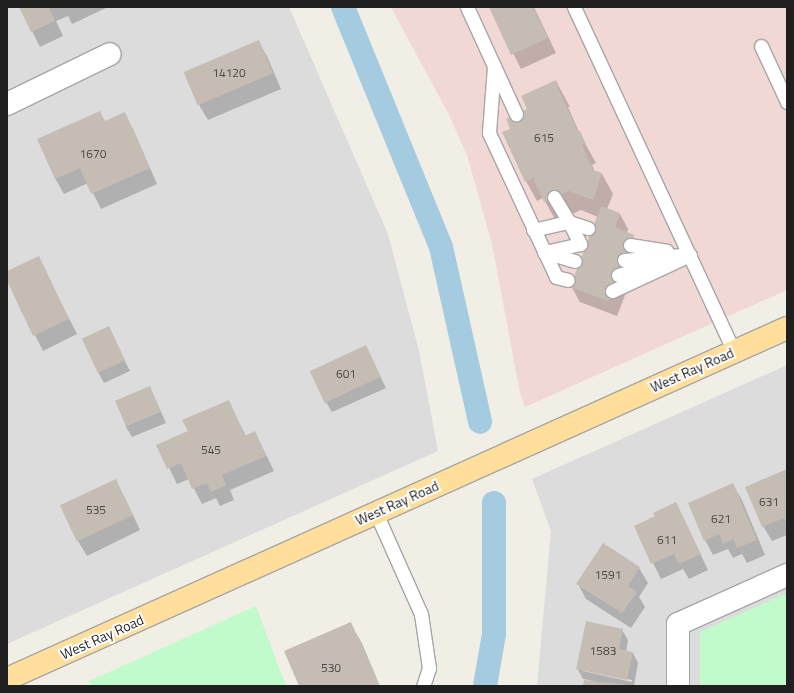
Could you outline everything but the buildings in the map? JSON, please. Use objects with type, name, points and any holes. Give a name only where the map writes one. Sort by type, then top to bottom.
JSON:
[{"type":"main road","name":"West Ray Road","points":[[7,679],[787,328]]},
{"type":"street","points":[[7,104],[110,54]]},
{"type":"street","points":[[678,686],[678,624],[787,575]]},
{"type":"lane","points":[[466,7],[516,114]]},
{"type":"lane","points":[[574,7],[734,351]]},
{"type":"lane","points":[[761,46],[787,102]]},
{"type":"lane","points":[[494,66],[489,133],[556,277],[568,280]]},
{"type":"lane","points":[[544,252],[580,244],[554,197]]},
{"type":"lane","points":[[533,230],[568,222],[588,228]]},
{"type":"lane","points":[[630,245],[690,255]]},
{"type":"lane","points":[[544,252],[575,261]]},
{"type":"lane","points":[[624,260],[690,255]]},
{"type":"lane","points":[[618,275],[690,255]]},
{"type":"lane","points":[[612,291],[690,255]]},
{"type":"lane","points":[[376,513],[421,614],[429,668],[423,686]]},
{"type":"shaded area","points":[[7,7],[289,7],[388,234],[419,351],[438,451],[7,644]]},
{"type":"shaded area","points":[[391,7],[787,7],[787,290],[525,407],[520,393],[492,244],[467,155],[448,113]]},
{"type":"shaded area","points":[[787,365],[787,686],[537,686],[551,531],[532,479]]},
{"type":"green space","points":[[787,593],[787,686],[700,686],[700,632]]},
{"type":"green space","points":[[256,606],[286,686],[91,686],[89,681]]},
{"type":"waterway","points":[[343,7],[441,247],[480,422]]},
{"type":"waterway","points":[[485,686],[494,634],[494,503]]}]
